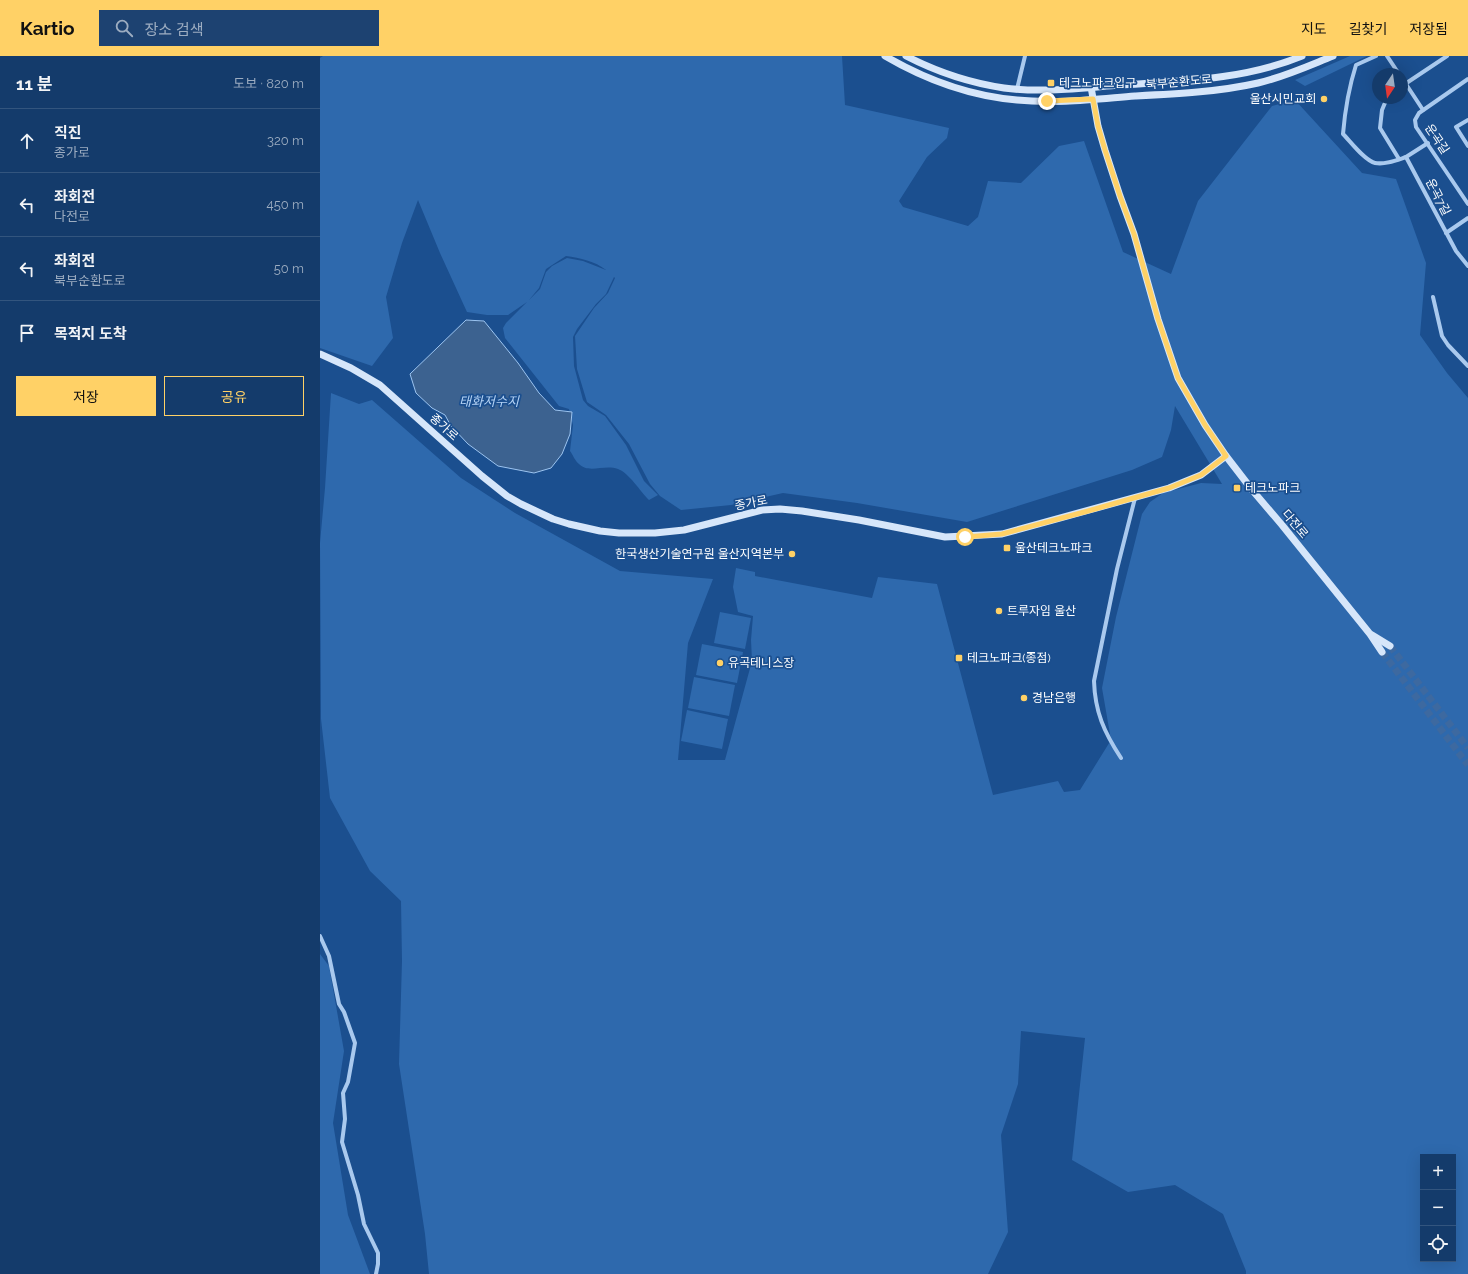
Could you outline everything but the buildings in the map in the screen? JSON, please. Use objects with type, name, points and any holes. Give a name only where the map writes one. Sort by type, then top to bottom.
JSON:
[{"type":"main road","name":"북부순환도로","points":[[885,56],[933,80],[967,91],[987,96],[1032,101],[1189,93],[1234,88],[1280,77],[1333,56]]},
{"type":"main road","name":"북부순환도로","points":[[906,56],[953,76],[989,85],[1017,89],[1045,90],[1212,78],[1257,70],[1302,56]]},
{"type":"main road","name":"다전로","points":[[1091,87],[1098,126],[1105,150],[1134,234],[1158,319],[1178,378],[1205,425],[1226,456],[1370,634],[1382,652]]},
{"type":"main road","name":"종가로","points":[[320,354],[351,368],[380,385],[482,476],[507,496],[553,519],[600,531],[619,533],[655,533],[684,530],[762,510],[780,509],[802,510],[938,536],[983,536],[1002,534],[1169,488],[1201,475],[1226,456]]},
{"type":"main road","name":"다전로","points":[[1370,634],[1390,646]]},
{"type":"street","points":[[1017,89],[1025,56]]},
{"type":"street","points":[[1376,56],[1356,65],[1351,81],[1343,134],[1363,155],[1374,163],[1388,162],[1406,157],[1428,143]]},
{"type":"street","points":[[1387,56],[1395,68]]},
{"type":"street","points":[[1408,81],[1447,56]]},
{"type":"street","name":"운곡길","points":[[1468,79],[1419,113],[1415,120],[1416,127],[1468,204]]},
{"type":"street","points":[[1408,89],[1424,110]]},
{"type":"street","points":[[1384,104],[1382,110],[1380,128],[1400,159]]},
{"type":"street","points":[[1468,120],[1456,127],[1468,146]]},
{"type":"street","name":"운곡7길","points":[[1406,157],[1456,251],[1468,266]]},
{"type":"street","points":[[1446,233],[1468,218]]},
{"type":"street","points":[[1433,297],[1442,336],[1448,345],[1468,366]]},
{"type":"street","points":[[1120,758],[1102,726],[1095,695],[1094,681],[1117,569],[1135,498]]},
{"type":"street","points":[[320,936],[329,956],[339,1004],[344,1012],[356,1043],[348,1082],[342,1093],[345,1119],[342,1142],[358,1195],[364,1224],[378,1253],[376,1274]]},
{"type":"shaded area","points":[[323,56],[842,56],[845,105],[949,128],[947,138],[927,157],[899,201],[903,207],[968,226],[978,217],[988,181],[1021,183],[1059,146],[1084,141],[1123,252],[1171,274],[1198,201],[1272,106],[1295,100],[1362,173],[1396,179],[1426,263],[1420,335],[1447,373],[1468,398],[1468,1274],[1246,1274],[1223,1214],[1175,1185],[1128,1192],[1072,1160],[1085,1038],[1021,1031],[1018,1084],[1001,1135],[1008,1232],[988,1274],[429,1274],[425,1234],[399,1064],[402,961],[401,901],[370,871],[330,798],[321,719],[320,543],[331,393],[359,404],[372,400],[461,478],[515,513],[620,571],[713,579],[688,643],[678,760],[725,760],[752,661],[751,640],[753,616],[738,612],[733,587],[736,568],[755,572],[755,576],[872,598],[878,577],[937,584],[993,795],[1058,781],[1064,792],[1080,790],[1111,740],[1102,688],[1116,617],[1142,514],[1150,502],[1163,493],[1201,483],[1222,484],[1175,406],[1171,430],[1162,457],[1132,470],[967,522],[857,503],[783,493],[731,505],[681,510],[660,496],[650,484],[629,444],[606,415],[587,402],[577,369],[575,336],[594,308],[608,293],[615,278],[614,277],[606,294],[596,304],[577,329],[573,337],[574,366],[583,400],[588,406],[605,416],[626,445],[644,481],[658,495],[649,500],[622,471],[613,468],[587,468],[583,467],[576,461],[570,451],[573,425],[569,409],[559,406],[505,338],[503,328],[506,323],[527,302],[508,315],[487,315],[467,312],[418,200],[402,243],[386,297],[393,338],[372,366],[320,348],[320,58]],"holes":[[[566,256],[592,262],[606,270],[583,261],[567,258],[552,266],[546,272],[540,289],[529,300],[539,288],[546,269]]]},
{"type":"shaded area","points":[[1350,56],[1367,56],[1305,86],[1295,80]]},
{"type":"shaded area","name":"유곡테니스장","points":[[720,612],[751,618],[745,649],[714,643]]},
{"type":"shaded area","name":"유곡테니스장","points":[[702,644],[743,652],[737,683],[696,675]]},
{"type":"shaded area","name":"유곡테니스장","points":[[694,677],[735,685],[729,716],[688,708]]},
{"type":"shaded area","points":[[687,710],[728,719],[722,749],[681,741]]},
{"type":"shaded area","points":[[320,954],[329,966],[344,1051],[333,1123],[348,1215],[370,1274],[320,1274]]},
{"type":"water","name":"태화저수지","points":[[466,320],[484,321],[518,363],[539,393],[555,410],[572,412],[570,434],[562,454],[551,468],[534,473],[498,466],[468,444],[451,426],[445,415],[432,408],[416,393],[410,374]]},
{"type":"tunnel","points":[[1390,646],[1468,748]]},
{"type":"tunnel","points":[[1382,652],[1468,765]]},
{"type":"place","name":"테크노파크입구","points":[[1051,83]]},
{"type":"place","name":"울산시민교회","points":[[1324,99]]},
{"type":"place","name":"테크노파크","points":[[1237,488]]},
{"type":"place","name":"울산테크노파크","points":[[1007,548]]},
{"type":"place","name":"한국생산기술연구원 울산지역본부","points":[[792,554]]},
{"type":"place","name":"트루자임 울산","points":[[999,611]]},
{"type":"place","name":"테크노파크(종점)","points":[[959,658]]},
{"type":"place","name":"유곡테니스장","points":[[720,663]]},
{"type":"place","name":"경남은행","points":[[1024,698]]},
{"type":"route","points":[[965,537],[1002,534],[1169,488],[1201,475],[1226,456],[1205,425],[1178,378],[1149,290],[1134,234],[1105,150],[1098,126],[1093,99],[1047,101]]}]
